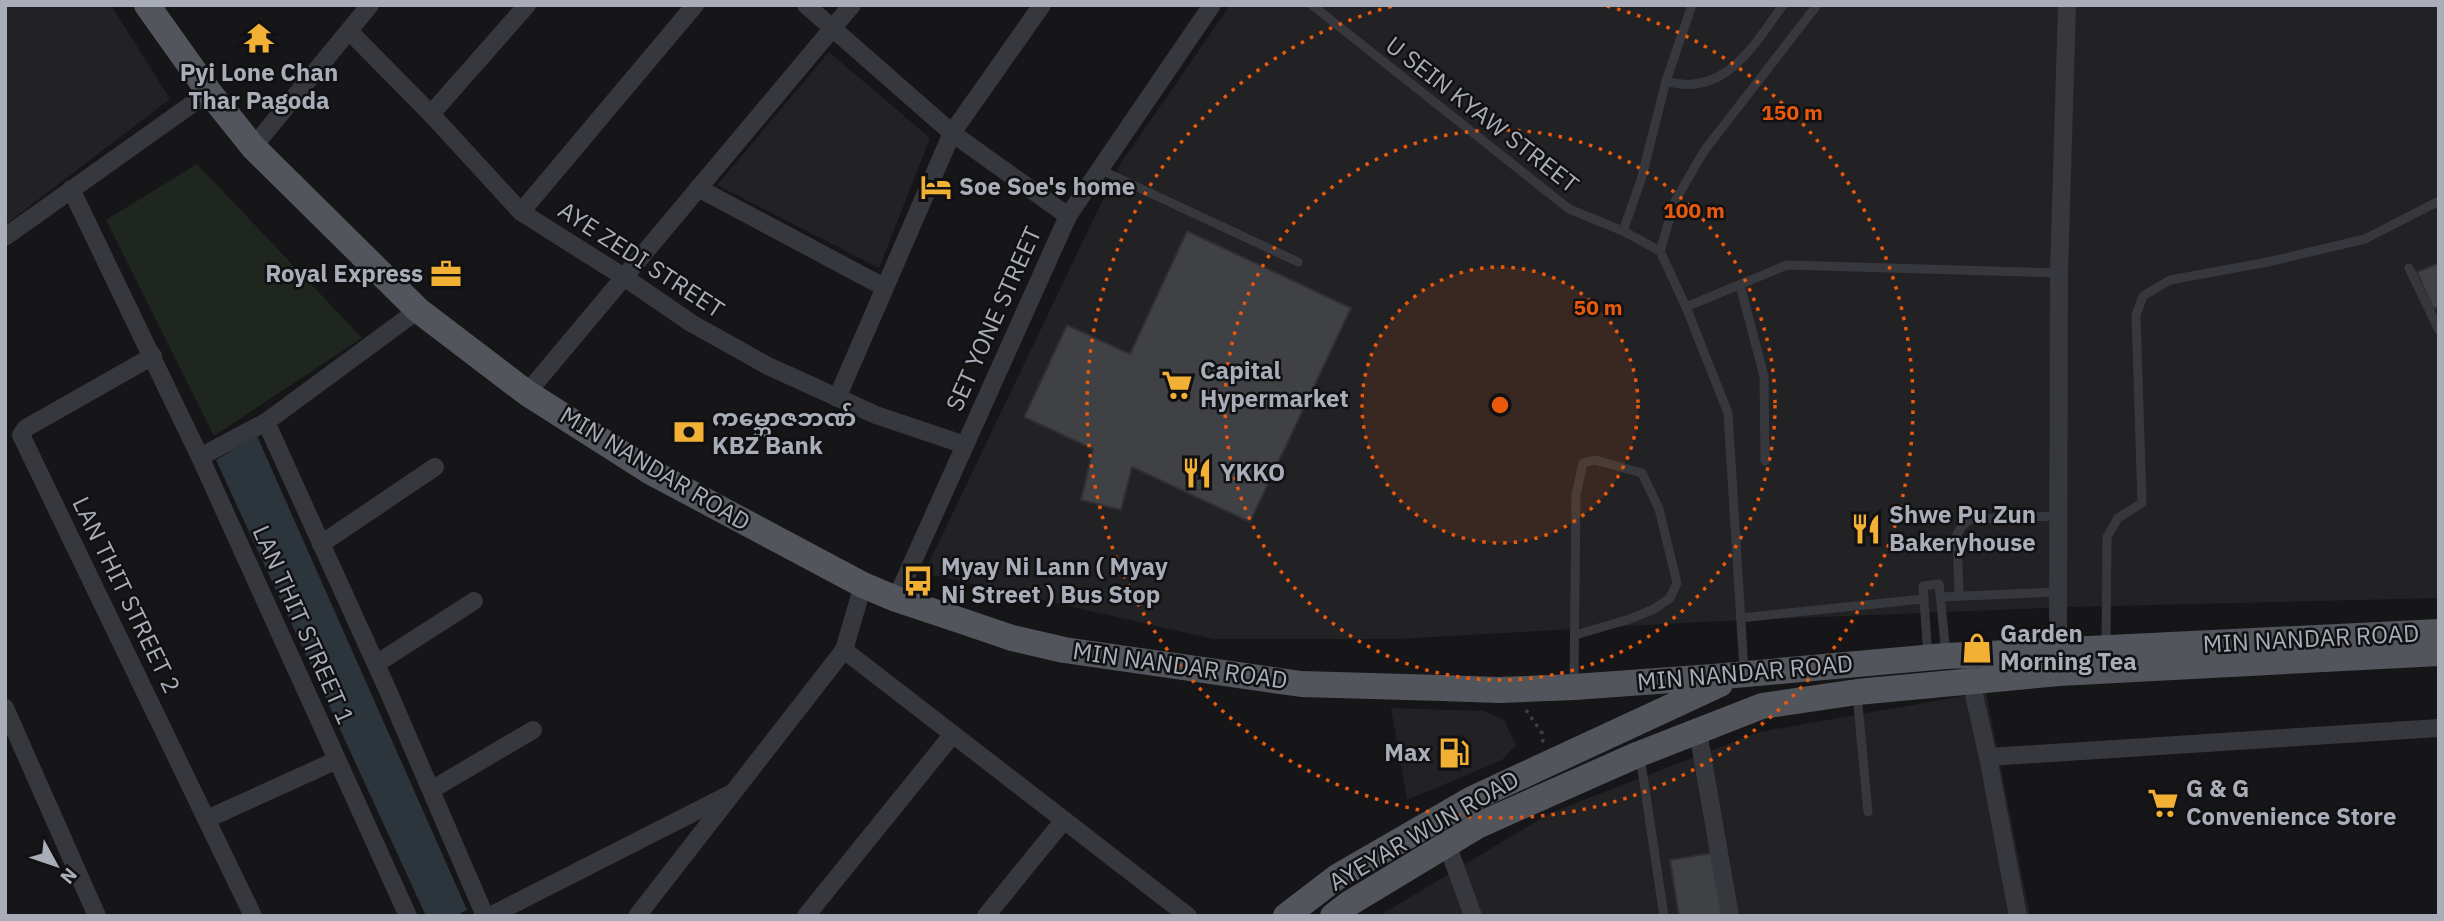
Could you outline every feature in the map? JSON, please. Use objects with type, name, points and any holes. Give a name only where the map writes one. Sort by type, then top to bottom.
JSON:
[{"type":"main road","name":"MIN NANDAR ROAD","points":[[147,5],[209,92],[253,147],[418,310],[527,393],[651,472],[863,585],[896,599],[1012,638],[1065,650],[1165,666],[1301,684],[1500,690],[1574,687],[1947,656],[2439,632]]},
{"type":"main road","name":"MIN NANDAR ROAD","points":[[1639,754],[1762,706],[1857,692],[2059,673],[2439,653]]},
{"type":"main road","points":[[1752,673],[1762,706]]},
{"type":"main road","name":"AYEYAR WUN ROAD","points":[[1286,916],[1337,877],[1434,820],[1528,771],[1692,695],[1752,673]]},
{"type":"main road","name":"AYEYAR WUN ROAD","points":[[1334,916],[1479,825],[1639,754]]},
{"type":"street","points":[[253,147],[370,5]]},
{"type":"street","points":[[431,114],[527,5]]},
{"type":"street","points":[[521,212],[695,5]]},
{"type":"street","points":[[806,5],[952,134],[1068,216]]},
{"type":"street","points":[[527,393],[852,5]]},
{"type":"street","points":[[837,398],[952,134],[1042,5]]},
{"type":"street","name":"SET YONE STREET","points":[[896,599],[1068,216],[1212,5]]},
{"type":"street","points":[[2058,651],[2059,273],[2067,5]]},
{"type":"street","name":"AYE ZEDI STREET","points":[[349,31],[431,114],[521,212],[691,323],[768,366],[876,415],[965,445]]},
{"type":"street","points":[[5,237],[209,92]]},
{"type":"street","points":[[698,188],[884,287]]},
{"type":"street","name":"LAN THIT STREET 1","points":[[71,189],[200,457],[404,914]]},
{"type":"street","points":[[200,457],[265,422],[418,310]]},
{"type":"street","name":"LAN THIT STREET 2","points":[[153,356],[26,428],[21,435],[253,916]]},
{"type":"street","points":[[265,422],[488,916],[734,792]]},
{"type":"street","points":[[321,544],[435,467]]},
{"type":"street","points":[[637,916],[844,650],[863,585]]},
{"type":"street","points":[[376,664],[474,601]]},
{"type":"street","points":[[844,650],[1065,820],[1176,912]]},
{"type":"street","points":[[1947,656],[1969,681],[1988,757],[2018,916]]},
{"type":"street","points":[[5,708],[13,743],[97,916]]},
{"type":"street","points":[[1988,757],[2439,728]]},
{"type":"street","points":[[430,790],[533,730]]},
{"type":"street","points":[[1698,732],[1730,916]]},
{"type":"street","points":[[806,916],[953,734]]},
{"type":"street","points":[[207,818],[337,760]]},
{"type":"street","points":[[986,916],[1065,820]]},
{"type":"street","points":[[1447,844],[1473,916]]},
{"type":"lane","name":"U SEIN KYAW STREET","points":[[1312,5],[1569,209],[1623,231],[1660,251]]},
{"type":"lane","points":[[1623,231],[1641,180],[1666,81],[1692,5]]},
{"type":"lane","points":[[1666,81],[1682,86],[1712,81],[1732,70],[1783,5]]},
{"type":"lane","points":[[1752,673],[1740,618],[1728,413],[1686,307],[1660,251],[1675,201],[1704,151],[1817,5]]},
{"type":"lane","points":[[1101,170],[1298,262]]},
{"type":"lane","points":[[2106,649],[2107,537],[2118,518],[2142,503],[2136,315],[2143,296],[2170,280],[2268,262],[2365,239],[2439,201]]},
{"type":"lane","points":[[1686,307],[1787,265],[2059,273]]},
{"type":"lane","points":[[2409,268],[2439,330]]},
{"type":"lane","points":[[1741,285],[1764,376],[1765,461]]},
{"type":"lane","points":[[1574,687],[1576,495],[1583,463],[1595,460],[1642,473],[1659,509],[1677,583],[1670,597],[1654,610],[1575,635]]},
{"type":"lane","points":[[1959,596],[1957,534],[1970,519],[2058,516]]},
{"type":"lane","points":[[1939,584],[1947,656],[1923,599],[1923,586],[1939,584]]},
{"type":"lane","points":[[1941,597],[2058,592]]},
{"type":"lane","points":[[1740,618],[1923,599]]},
{"type":"lane","points":[[1857,692],[1868,812]]},
{"type":"lane","points":[[1639,754],[1664,916]]},
{"type":"path","points":[[1500,690],[1532,715],[1542,733],[1543,745],[1540,754],[1528,771]]},
{"type":"shaded area","points":[[5,5],[111,5],[170,99],[5,225]]},
{"type":"shaded area","points":[[1230,5],[2439,5],[2439,598],[2068,607],[1701,622],[1396,639],[1213,639],[924,573],[1119,166]]},
{"type":"shaded area","points":[[829,52],[930,138],[879,268],[717,185]]},
{"type":"shaded area","points":[[197,164],[362,338],[214,436],[106,220]]},
{"type":"shaded area","points":[[257,436],[467,910],[455,916],[426,916],[216,460]]},
{"type":"shaded area","points":[[1986,692],[2030,916],[1379,916],[1550,813],[1759,732]]},
{"type":"shaded area","name":"Max","points":[[1391,708],[1483,711],[1504,720],[1516,745],[1502,760],[1407,800]]},
{"type":"building","name":"Capital Hypermarket","points":[[1187,231],[1351,308],[1250,522],[1132,467],[1121,510],[1081,500],[1093,449],[1024,417],[1067,325],[1130,354]]},
{"type":"building","points":[[2439,263],[2439,307],[2433,309],[2417,272]]},
{"type":"building","points":[[1712,853],[1723,916],[1679,916],[1670,860]]},
{"type":"place","name":"Pyi Lone Chan Thar Pagoda","points":[[259,38]]},
{"type":"place","name":"Soe Soe's home","points":[[936,187]]},
{"type":"place","name":"Royal Express","points":[[446,274]]},
{"type":"place","name":"Capital Hypermarket","points":[[1177,385]]},
{"type":"place","name":"ကမ္ဘောဇဘဏ် KBZ Bank","points":[[689,432]]},
{"type":"place","name":"YKKO","points":[[1197,473]]},
{"type":"place","name":"Shwe Pu Zun Bakeryhouse","points":[[1866,529]]},
{"type":"place","name":"Myay Ni Lann ( Myay Ni Street ) Bus Stop","points":[[918,581]]},
{"type":"place","name":"Garden Morning Tea","points":[[1977,648]]},
{"type":"place","name":"Max","points":[[1454,753]]},
{"type":"place","name":"G & G Convenience Store","points":[[2163,803]]}]
